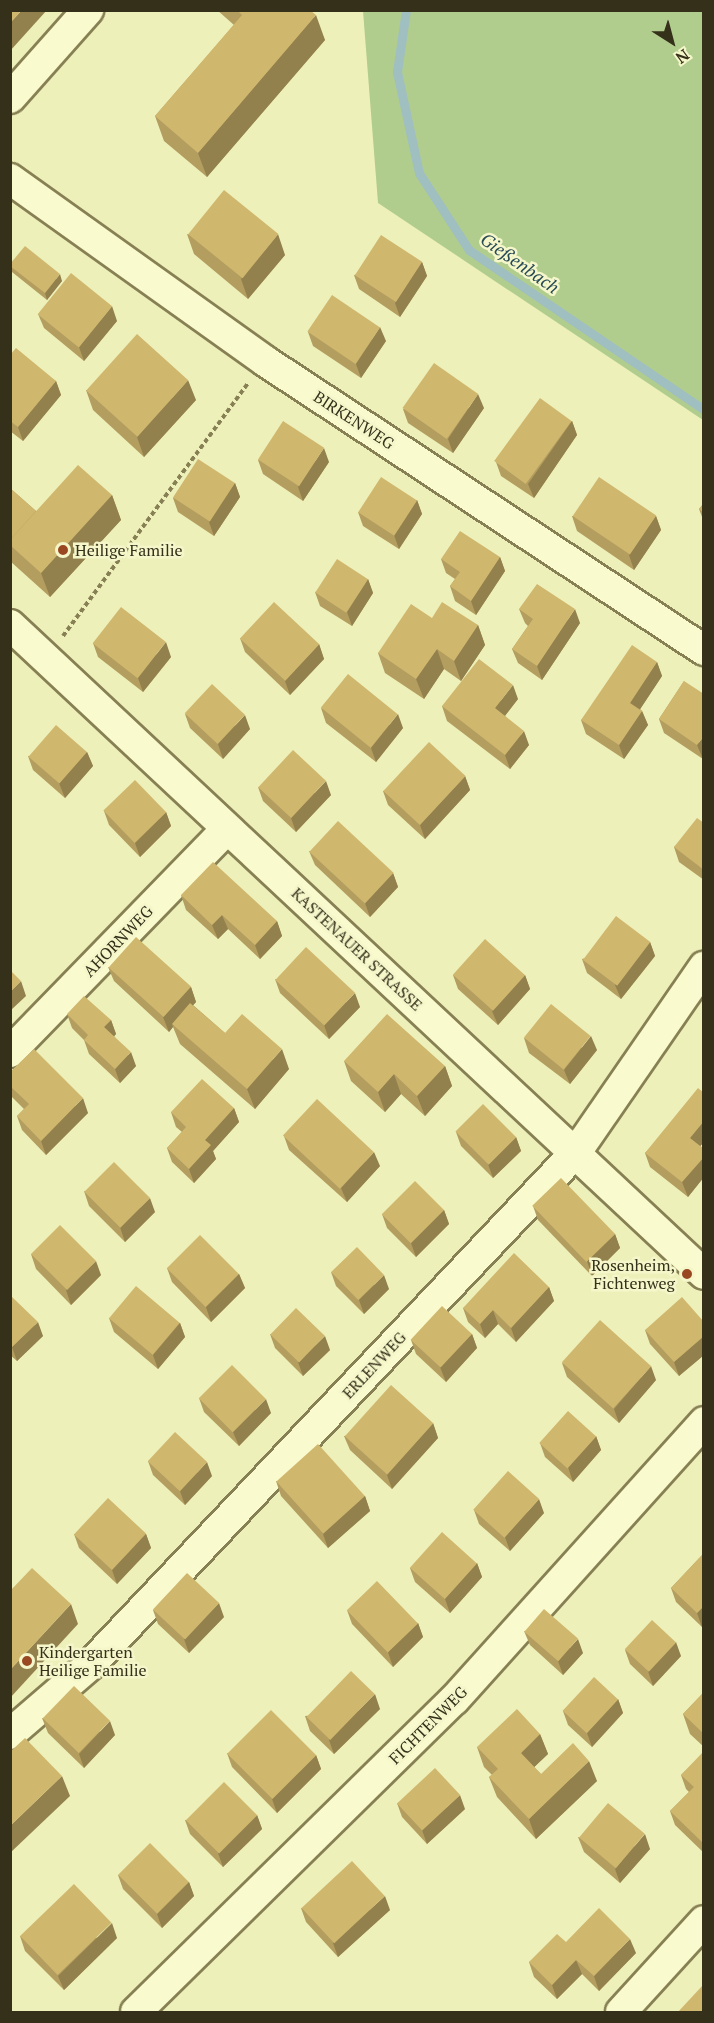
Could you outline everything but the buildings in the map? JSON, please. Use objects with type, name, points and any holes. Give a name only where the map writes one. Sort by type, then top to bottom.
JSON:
[{"type":"street","points":[[10,98],[88,10]]},
{"type":"street","name":"BIRKENWEG","points":[[10,179],[265,361],[704,650]]},
{"type":"street","name":"KASTENAUER STRASSE","points":[[10,625],[48,657],[226,830],[577,1151],[704,1274]]},
{"type":"street","name":"AHORNWEG","points":[[10,1052],[226,830]]},
{"type":"street","name":"ERLENWEG","points":[[10,1734],[91,1664],[577,1151],[704,967]]},
{"type":"street","name":"FICHTENWEG","points":[[136,2013],[454,1700],[704,1422]]},
{"type":"street","points":[[621,2013],[704,1921]]},
{"type":"path","points":[[48,657],[265,361]]},
{"type":"green space","points":[[363,11],[703,11],[703,420],[378,203]]},
{"type":"waterway","name":"Gießenbach","points":[[406,10],[397,72],[419,173],[469,250],[704,410]]},
{"type":"place","name":"Heilige Familie","points":[[63,550]]},
{"type":"place","name":"Rosenheim, Fichtenweg","points":[[687,1274]]},
{"type":"place","name":"Kindergarten Heilige Familie","points":[[27,1661]]}]
